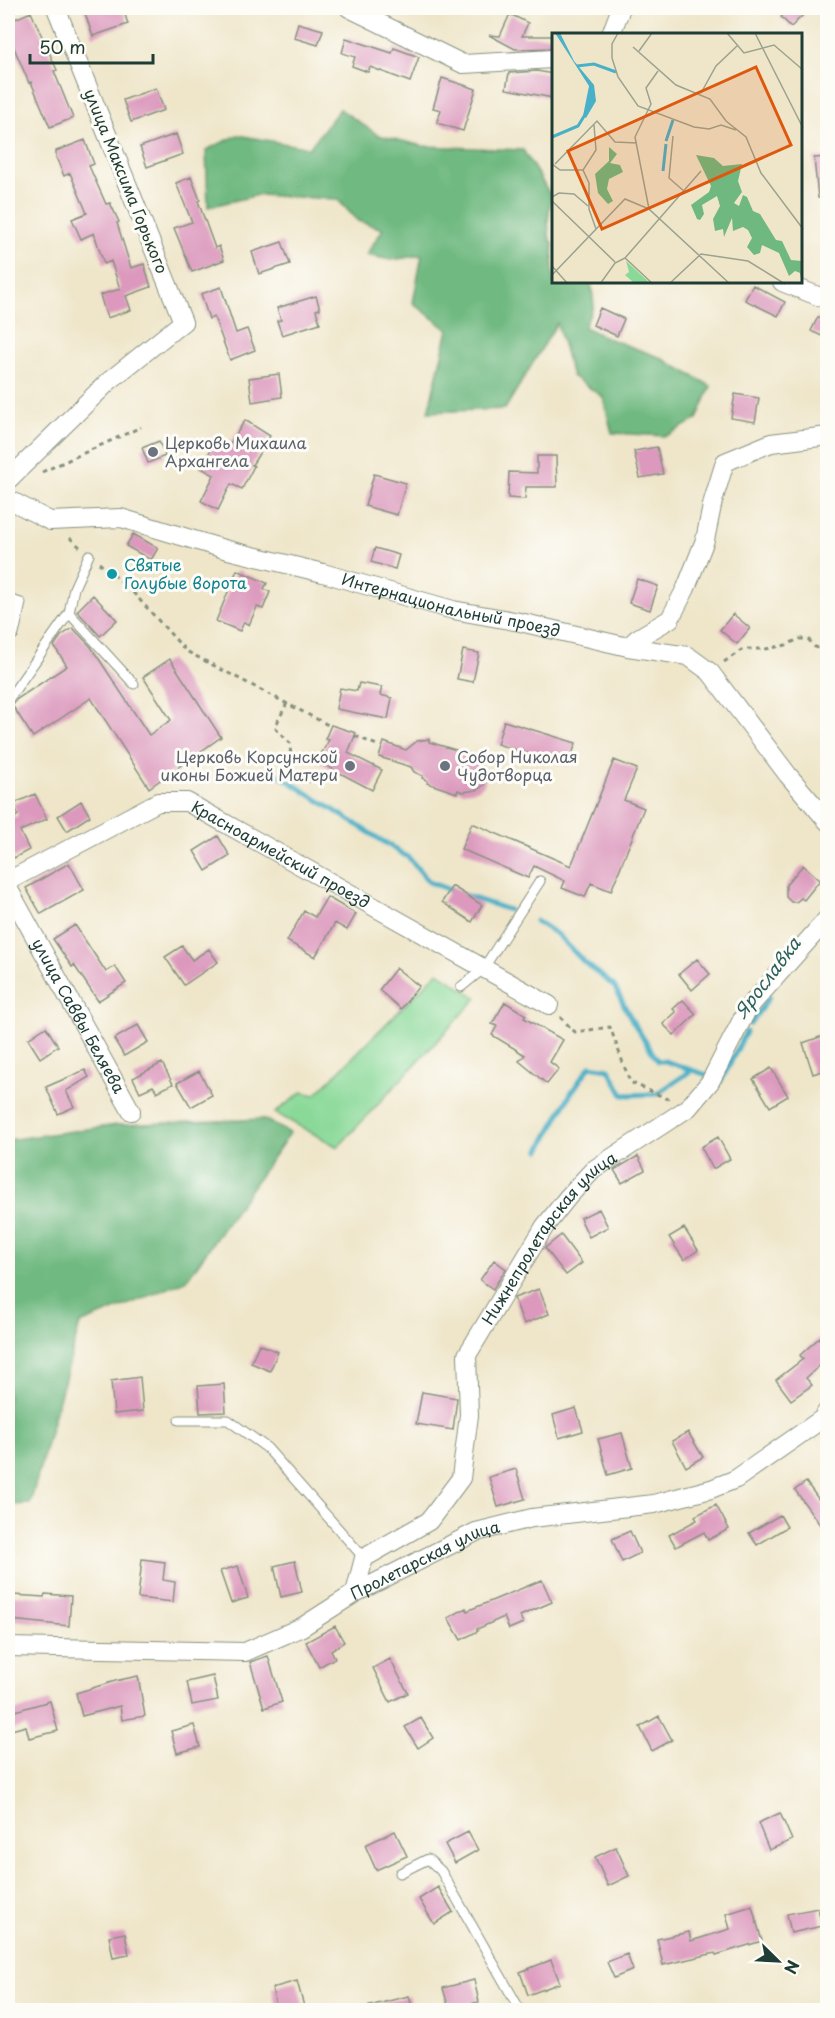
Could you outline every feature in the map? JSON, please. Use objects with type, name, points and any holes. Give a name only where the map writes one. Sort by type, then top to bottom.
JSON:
[{"type":"street","name":"улица Максима Горького","points":[[8,480],[108,382],[183,322],[56,8]]},
{"type":"street","points":[[349,8],[463,64],[552,59]]},
{"type":"street","points":[[611,33],[621,8]]},
{"type":"street","points":[[787,284],[828,300]]},
{"type":"street","points":[[628,647],[638,638],[670,620],[686,588],[705,540],[713,501],[725,462],[771,444],[828,436]]},
{"type":"street","points":[[8,499],[50,521]]},
{"type":"street","name":"Интернациональный проезд","points":[[50,521],[121,518],[224,549],[323,573],[453,610],[628,647],[688,656],[710,672],[742,711],[788,775],[828,822]]},
{"type":"street","name":"Красноармейский проезд","points":[[8,881],[158,802],[187,802],[549,1005]]},
{"type":"street","name":"улица Саввы Беляева","points":[[8,888],[131,1111]]},
{"type":"street","name":"Нижнепролетарская улица","points":[[364,1558],[429,1521],[461,1478],[469,1415],[467,1355],[545,1226],[593,1170],[688,1108],[710,1082],[748,1008],[828,918]]},
{"type":"street","name":"Пролетарская улица","points":[[8,1647],[245,1652],[302,1627],[355,1593],[476,1532],[532,1518],[654,1504],[711,1490],[736,1479],[826,1418]]},
{"type":"street","points":[[355,1593],[364,1558]]},
{"type":"lane","points":[[8,700],[69,613],[74,588],[90,555]]},
{"type":"lane","points":[[8,598],[21,603],[14,634]]},
{"type":"lane","points":[[69,613],[134,684]]},
{"type":"lane","points":[[461,987],[483,969],[540,881]]},
{"type":"lane","points":[[178,1420],[228,1420],[252,1437],[267,1449],[364,1558]]},
{"type":"lane","points":[[400,1873],[428,1859],[441,1871],[520,2010]]},
{"type":"path","points":[[38,473],[141,427]]},
{"type":"path","points":[[50,521],[129,588],[186,651],[330,726]]},
{"type":"path","points":[[710,672],[743,649],[786,645],[799,639],[807,639],[815,647],[828,650]]},
{"type":"path","points":[[287,703],[276,729],[290,743],[291,761],[288,768],[310,782]]},
{"type":"path","points":[[355,736],[377,745]]},
{"type":"path","points":[[549,1005],[575,1032],[610,1027],[630,1082],[688,1108]]},
{"type":"green space","points":[[340,109],[378,135],[423,146],[523,150],[551,196],[548,221],[550,241],[552,242],[552,284],[591,284],[594,305],[584,327],[659,357],[711,386],[697,419],[666,436],[612,433],[603,397],[572,376],[557,323],[505,409],[428,412],[448,330],[413,303],[422,255],[391,260],[366,255],[383,229],[358,221],[337,199],[258,195],[208,207],[206,150],[238,135],[309,148]]},
{"type":"green space","points":[[438,972],[477,998],[338,1147],[275,1113],[302,1092],[315,1095]]},
{"type":"green space","points":[[264,1119],[290,1133],[186,1281],[80,1324],[30,1504],[8,1505],[8,1140],[117,1125]]},
{"type":"building","points":[[83,8],[123,8],[128,24],[93,36]]},
{"type":"building","points":[[790,8],[810,8],[791,27],[781,17]]},
{"type":"building","points":[[31,12],[57,70],[54,71],[73,118],[50,127],[12,43],[8,45],[8,22]]},
{"type":"building","points":[[510,14],[528,23],[522,36],[552,36],[552,48],[515,49],[489,35],[500,36]]},
{"type":"building","points":[[298,23],[323,30],[318,45],[294,38]]},
{"type":"building","points":[[346,38],[392,53],[394,48],[419,57],[410,82],[370,67],[368,72],[352,66],[355,57],[342,53]]},
{"type":"building","points":[[537,71],[552,74],[552,98],[506,89],[509,73]]},
{"type":"building","points":[[442,78],[476,89],[463,131],[437,123],[441,110],[433,108]]},
{"type":"building","points":[[156,88],[164,110],[131,122],[123,100]]},
{"type":"building","points":[[176,134],[183,154],[147,167],[140,147]]},
{"type":"building","points":[[85,140],[94,164],[89,166],[106,204],[110,203],[119,222],[117,223],[131,268],[144,264],[151,287],[126,296],[131,310],[107,318],[100,295],[120,289],[111,261],[104,264],[94,233],[81,239],[72,219],[87,213],[70,173],[64,176],[56,157],[56,151]]},
{"type":"building","points":[[828,157],[828,198],[818,198],[814,158]]},
{"type":"building","points":[[191,177],[215,248],[219,246],[224,260],[192,272],[174,228],[192,222],[176,183]]},
{"type":"building","points":[[282,242],[290,264],[259,274],[252,252]]},
{"type":"building","points":[[753,285],[785,302],[778,316],[745,300]]},
{"type":"building","points":[[221,287],[236,333],[247,329],[255,350],[230,360],[214,317],[209,319],[201,294]]},
{"type":"building","points":[[316,296],[320,309],[316,310],[320,323],[282,335],[277,321],[281,320],[277,308]]},
{"type":"building","points":[[600,308],[624,319],[617,336],[593,325]]},
{"type":"building","points":[[818,317],[828,321],[828,339],[811,331]]},
{"type":"building","points":[[279,374],[282,397],[252,402],[249,378]]},
{"type":"building","points":[[735,394],[759,398],[755,422],[731,418]]},
{"type":"building","points":[[245,420],[270,436],[252,465],[254,466],[242,489],[231,484],[218,510],[201,501],[214,475],[201,468],[216,440],[228,447]]},
{"type":"building","name":"Церковь Михаила Архангела","points":[[159,441],[165,456],[148,463],[142,448]]},
{"type":"building","points":[[657,447],[663,474],[640,478],[634,451]]},
{"type":"building","points":[[537,456],[556,456],[557,487],[526,487],[525,499],[508,498],[509,472],[537,473]]},
{"type":"building","points":[[374,474],[406,483],[397,515],[365,506]]},
{"type":"building","points":[[133,534],[158,548],[151,560],[126,546]]},
{"type":"building","points":[[375,548],[399,555],[395,569],[371,562]]},
{"type":"building","points":[[237,570],[267,583],[264,589],[270,592],[263,609],[257,607],[249,625],[244,622],[240,631],[216,621]]},
{"type":"building","points":[[637,579],[658,586],[650,610],[629,603]]},
{"type":"building","points":[[93,595],[117,620],[100,636],[77,611]]},
{"type":"building","points":[[733,614],[750,628],[737,644],[720,630]]},
{"type":"building","points":[[73,628],[91,647],[149,735],[171,720],[143,677],[170,659],[221,737],[149,788],[91,698],[33,737],[12,705],[17,699],[67,666],[54,646],[61,636]]},
{"type":"building","points":[[463,650],[479,653],[473,682],[457,679]]},
{"type":"building","points":[[359,683],[382,687],[380,695],[392,698],[388,719],[336,709],[340,688],[357,691]]},
{"type":"building","points":[[504,721],[576,743],[568,766],[497,744]]},
{"type":"building","name":"Церковь Корсунской иконы Божией Матери","points":[[331,725],[356,733],[348,753],[382,770],[372,790],[317,761],[329,740],[325,739]]},
{"type":"building","name":"Собор Николая Чудотворца","points":[[429,739],[429,742],[476,756],[475,760],[486,776],[484,785],[477,790],[463,792],[458,790],[457,793],[427,783],[428,781],[422,778],[423,776],[414,772],[411,767],[379,757],[384,742],[406,750],[417,741]]},
{"type":"building","points":[[614,760],[637,769],[624,800],[644,808],[611,891],[591,883],[585,897],[562,888],[565,881],[534,866],[528,878],[461,849],[472,823],[571,866]]},
{"type":"building","points":[[35,794],[47,819],[20,831],[29,850],[14,858],[8,845],[8,805],[14,818],[18,815],[13,804]]},
{"type":"building","points":[[81,801],[90,816],[67,831],[58,816]]},
{"type":"building","points":[[218,836],[230,856],[206,871],[194,851]]},
{"type":"building","points":[[69,863],[84,890],[41,914],[26,888]]},
{"type":"building","points":[[803,865],[820,880],[804,900],[801,898],[796,902],[791,902],[786,897],[786,885]]},
{"type":"building","points":[[452,886],[482,905],[472,922],[442,902]]},
{"type":"building","points":[[327,897],[356,914],[347,930],[335,923],[315,957],[287,941],[304,911],[315,917]]},
{"type":"building","points":[[75,925],[106,972],[115,966],[126,983],[98,1001],[53,939]]},
{"type":"building","points":[[182,946],[192,960],[209,949],[218,962],[184,985],[165,957]]},
{"type":"building","points":[[697,959],[710,974],[692,990],[679,974]]},
{"type":"building","points":[[396,968],[419,986],[401,1009],[379,990]]},
{"type":"building","points":[[683,1000],[696,1014],[674,1035],[663,1024],[676,1012],[673,1009]]},
{"type":"building","points":[[505,1002],[526,1015],[524,1018],[563,1040],[550,1062],[559,1069],[547,1084],[519,1061],[525,1055],[492,1035],[497,1026],[492,1024]]},
{"type":"building","points":[[138,1025],[148,1042],[124,1056],[114,1039]]},
{"type":"building","points":[[46,1027],[58,1046],[40,1058],[28,1039]]},
{"type":"building","points":[[828,1034],[828,1069],[813,1074],[803,1043]]},
{"type":"building","points":[[162,1063],[173,1084],[157,1092],[153,1086],[140,1092],[133,1078]]},
{"type":"building","points":[[771,1068],[788,1096],[770,1107],[753,1079]]},
{"type":"building","points":[[85,1070],[89,1077],[66,1091],[74,1107],[58,1114],[46,1087]]},
{"type":"building","points":[[199,1071],[212,1095],[191,1107],[177,1083]]},
{"type":"building","points":[[718,1137],[730,1159],[713,1169],[701,1147]]},
{"type":"building","points":[[638,1156],[645,1170],[622,1183],[614,1170]]},
{"type":"building","points":[[599,1209],[608,1227],[589,1237],[580,1218]]},
{"type":"building","points":[[684,1228],[698,1250],[684,1260],[669,1237]]},
{"type":"building","points":[[561,1235],[582,1263],[566,1275],[545,1248]]},
{"type":"building","points":[[494,1260],[506,1269],[493,1289],[480,1280]]},
{"type":"building","points":[[539,1289],[549,1314],[524,1324],[514,1298]]},
{"type":"building","points":[[828,1330],[828,1358],[806,1378],[812,1385],[791,1400],[776,1380],[803,1359],[800,1355]]},
{"type":"building","points":[[259,1344],[278,1352],[270,1371],[251,1363]]},
{"type":"building","points":[[140,1377],[143,1411],[114,1414],[111,1381]]},
{"type":"building","points":[[224,1384],[226,1412],[200,1413],[198,1386]]},
{"type":"building","points":[[422,1392],[457,1398],[453,1430],[416,1424]]},
{"type":"building","points":[[576,1408],[583,1431],[559,1438],[553,1415]]},
{"type":"building","points":[[688,1432],[703,1457],[686,1467],[672,1441]]},
{"type":"building","points":[[622,1433],[632,1468],[608,1475],[598,1439]]},
{"type":"building","points":[[516,1469],[525,1499],[498,1507],[489,1477]]},
{"type":"building","points":[[806,1482],[828,1512],[828,1536],[795,1490]]},
{"type":"building","points":[[716,1505],[729,1529],[708,1540],[704,1532],[676,1547],[669,1535],[697,1520],[695,1516]]},
{"type":"building","points":[[780,1515],[787,1527],[757,1545],[749,1533]]},
{"type":"building","points":[[630,1531],[640,1553],[622,1562],[612,1539]]},
{"type":"building","points":[[142,1559],[165,1562],[163,1580],[175,1582],[173,1602],[138,1598]]},
{"type":"building","points":[[295,1561],[302,1592],[281,1597],[274,1566]]},
{"type":"building","points":[[238,1566],[248,1598],[231,1603],[220,1571]]},
{"type":"building","points":[[542,1580],[552,1602],[520,1616],[523,1623],[509,1629],[504,1617],[477,1629],[478,1631],[461,1640],[448,1618],[466,1608],[467,1611]]},
{"type":"building","points":[[45,1594],[71,1596],[69,1626],[11,1620],[13,1595],[44,1597]]},
{"type":"building","points":[[335,1626],[344,1642],[331,1650],[335,1658],[319,1667],[306,1642]]},
{"type":"building","points":[[268,1656],[282,1702],[264,1708],[250,1662]]},
{"type":"building","points":[[390,1659],[408,1693],[390,1702],[373,1668]]},
{"type":"building","points":[[138,1676],[145,1716],[122,1720],[120,1706],[82,1716],[76,1693]]},
{"type":"building","points":[[213,1676],[218,1700],[192,1705],[187,1682]]},
{"type":"building","points":[[50,1701],[58,1731],[29,1738],[26,1726],[8,1731],[8,1713]]},
{"type":"building","points":[[659,1716],[672,1740],[652,1751],[640,1727]]},
{"type":"building","points":[[421,1718],[433,1738],[418,1748],[405,1727]]},
{"type":"building","points":[[194,1725],[200,1747],[177,1753],[171,1731]]},
{"type":"building","points":[[780,1813],[792,1840],[769,1850],[758,1823]]},
{"type":"building","points":[[395,1831],[407,1856],[376,1870],[365,1845]]},
{"type":"building","points":[[468,1832],[478,1850],[455,1863],[445,1844]]},
{"type":"building","points":[[616,1847],[629,1876],[608,1886],[595,1857]]},
{"type":"building","points":[[438,1887],[453,1912],[434,1924],[419,1899]]},
{"type":"building","points":[[752,1906],[762,1941],[716,1955],[715,1953],[663,1965],[657,1939],[689,1932],[691,1941],[730,1929],[726,1914]]},
{"type":"building","points":[[818,1908],[822,1926],[791,1933],[787,1914]]},
{"type":"building","points":[[125,1933],[129,1955],[113,1958],[109,1936]]},
{"type":"building","points":[[627,1954],[633,1970],[614,1978],[607,1962]]},
{"type":"building","points":[[551,1960],[560,1983],[528,1995],[520,1972]]},
{"type":"building","points":[[474,1980],[479,2002],[449,2009],[443,1988]]},
{"type":"building","points":[[297,1981],[305,2010],[277,2010],[272,1988]]},
{"type":"building","points":[[409,1996],[413,2010],[370,2010],[369,2006]]},
{"type":"waterway","points":[[279,775],[409,858],[429,882],[455,892]]},
{"type":"waterway","points":[[464,895],[509,910]]},
{"type":"waterway","points":[[536,921],[558,935],[584,962],[614,986],[633,1022],[658,1061],[692,1070]]},
{"type":"waterway","name":"Ярославка","points":[[750,1024],[769,997]]},
{"type":"waterway","name":"Ярославка","points":[[717,1079],[721,1081],[746,1032]]},
{"type":"waterway","name":"Ярославка","points":[[540,1150],[571,1093],[590,1066],[609,1069],[623,1095],[657,1094],[692,1070],[707,1075]]},
{"type":"place","name":"Церковь Михаила Архангела","points":[[153,452]]},
{"type":"place","name":"Святые Голубые ворота","points":[[112,574]]},
{"type":"place","name":"Церковь Корсунской иконы Божией Матери","points":[[350,766]]},
{"type":"place","name":"Собор Николая Чудотворца","points":[[445,766]]}]
